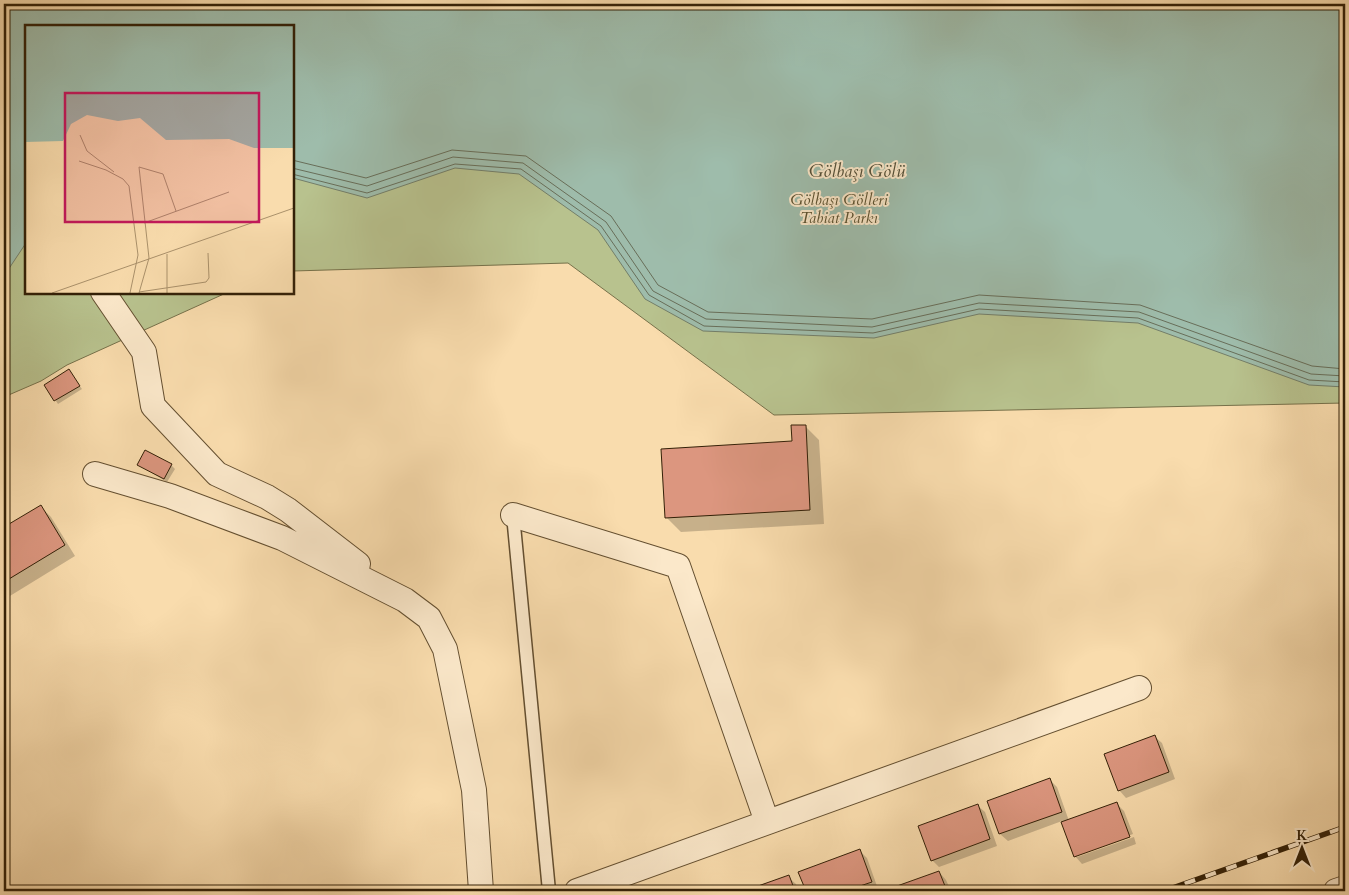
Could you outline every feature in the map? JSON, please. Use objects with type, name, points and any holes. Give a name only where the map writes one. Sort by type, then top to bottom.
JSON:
[{"type":"street","points":[[104,294],[144,352],[153,406],[217,474],[288,510],[430,618],[445,648],[474,790],[481,891]]},
{"type":"street","points":[[95,474],[170,496],[282,538],[404,600]]},
{"type":"street","points":[[513,515],[678,566],[768,822]]},
{"type":"street","points":[[577,891],[1139,688]]},
{"type":"street","points":[[1336,891],[1345,888]]},
{"type":"lane","points":[[513,515],[549,891]]},
{"type":"green space","name":"Gölbaşı Gölü","points":[[4,4],[1345,4],[1345,403],[774,415],[568,263],[294,271],[294,25],[25,25],[25,294],[224,294],[67,365],[41,381],[4,397]]},
{"type":"water","name":"Gölbaşı Gölü","points":[[4,4],[1345,4],[1345,387],[1309,385],[1138,323],[979,314],[874,338],[703,331],[645,299],[598,230],[519,174],[455,168],[367,198],[294,178],[294,25],[25,25],[25,244],[4,276]]},
{"type":"building","points":[[69,369],[80,386],[54,401],[44,385]]},
{"type":"building","points":[[791,425],[806,425],[810,510],[665,518],[661,449],[792,441]]},
{"type":"building","points":[[145,450],[172,464],[164,479],[137,465]]},
{"type":"building","points":[[41,505],[65,545],[4,582],[4,527]]},
{"type":"building","points":[[1155,735],[1169,772],[1118,791],[1104,754]]},
{"type":"building","points":[[1050,778],[1062,812],[999,834],[987,801]]},
{"type":"building","points":[[1117,802],[1130,837],[1074,857],[1061,822]]},
{"type":"building","points":[[978,804],[990,839],[931,861],[918,826]]},
{"type":"building","points":[[860,849],[872,882],[845,891],[806,891],[798,872]]},
{"type":"building","points":[[939,871],[947,891],[883,891]]},
{"type":"building","points":[[789,875],[795,891],[744,891]]},
{"type":"railway","points":[[1164,891],[1345,827]]},
{"type":"park label","name":"Gölbaşı Gölleri Tabiat Parkı","points":[[839,208]]}]
